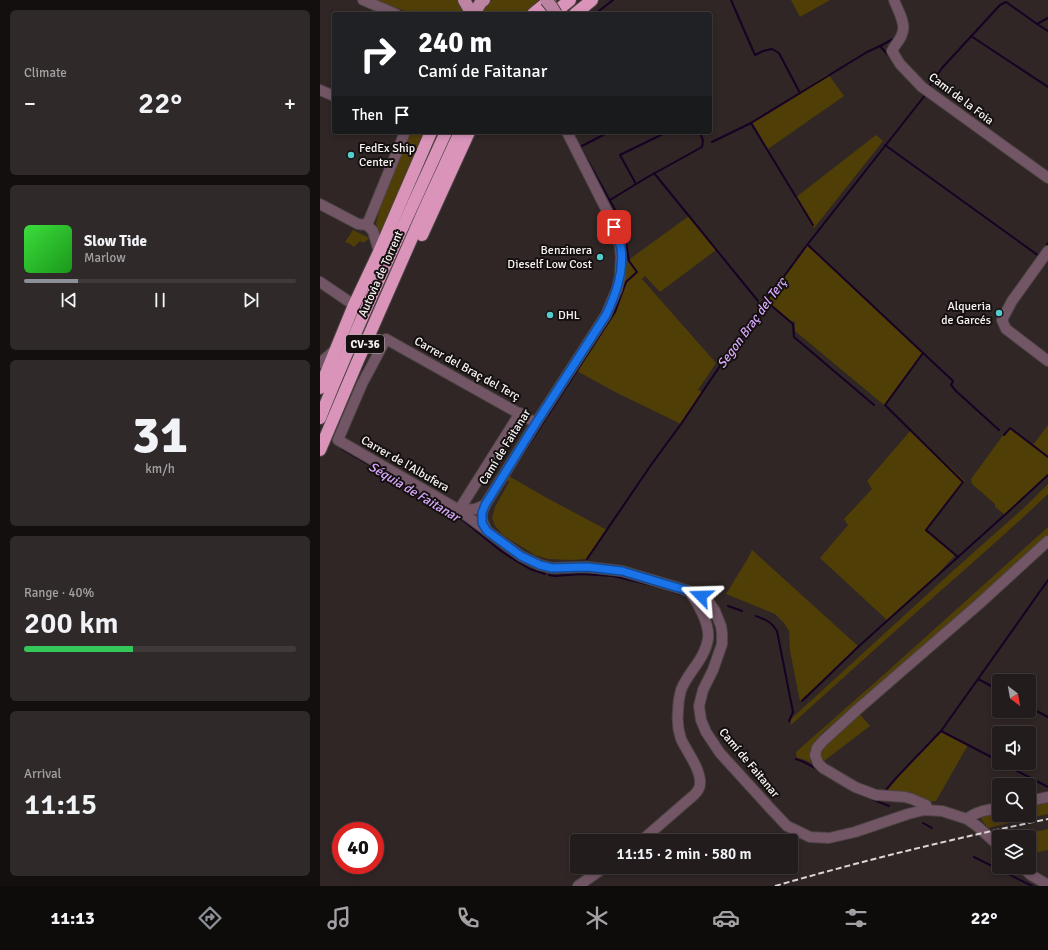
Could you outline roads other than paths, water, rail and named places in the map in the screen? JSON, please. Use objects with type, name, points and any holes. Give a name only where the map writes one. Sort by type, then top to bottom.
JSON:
[{"type":"highway","points":[[535,12],[550,0]]},
{"type":"highway","points":[[555,12],[570,0]]},
{"type":"highway","points":[[577,12],[592,0]]},
{"type":"highway","points":[[320,388],[354,305],[379,252],[429,134]]},
{"type":"highway","name":"Autovia de Torrent","points":[[320,418],[339,369],[445,134]]},
{"type":"highway","name":"Autovia de Torrent","points":[[320,450],[425,208],[459,134]]},
{"type":"highway","points":[[356,365],[416,249],[468,134]]},
{"type":"main road","points":[[464,0],[472,12]]},
{"type":"main road","points":[[474,12],[484,0]]},
{"type":"main road","points":[[546,0],[555,12]]},
{"type":"street","points":[[363,0],[391,12]]},
{"type":"street","name":"Camí de la Foia","points":[[894,0],[903,24],[903,34],[892,51],[900,64],[922,87],[1048,178]]},
{"type":"street","points":[[320,90],[332,95]]},
{"type":"street","points":[[367,225],[404,134]]},
{"type":"street","name":"Camí de Faitanar","points":[[568,134],[614,227],[620,247],[621,271],[617,289],[606,315],[485,505],[482,513],[482,523],[487,531],[521,556],[540,565],[552,568],[587,567],[622,571],[689,591],[701,596],[709,602],[715,611],[721,626],[722,644],[713,670],[703,690],[700,706],[706,732],[720,753],[787,826],[810,837],[829,838],[855,832],[908,814],[928,810],[942,810],[967,819],[992,840]]},
{"type":"street","points":[[320,204],[358,224],[367,225],[373,231],[379,252]]},
{"type":"street","points":[[1048,251],[1012,301],[1002,320],[1006,329],[1048,361]]},
{"type":"street","points":[[320,282],[354,305]]},
{"type":"street","name":"Carrer del Braç del Terç","points":[[338,440],[362,384],[386,339],[536,423]]},
{"type":"street","points":[[320,363],[337,348]]},
{"type":"street","name":"Camí de Faitanar","points":[[459,510],[520,413]]},
{"type":"street","name":"Carrer de l'Albufera","points":[[338,440],[459,510],[487,531]]},
{"type":"street","points":[[459,510],[475,509],[485,505]]},
{"type":"street","points":[[928,810],[926,805],[912,799],[876,795],[845,782],[823,768],[818,763],[815,755],[817,748],[858,709],[979,604],[1048,541]]},
{"type":"street","points":[[649,834],[694,795],[700,784],[699,775],[681,738],[677,718],[678,705],[682,690],[701,658],[708,638],[708,632],[698,604],[689,591]]},
{"type":"street","points":[[1036,800],[1048,797]]},
{"type":"street","points":[[967,819],[982,811],[992,809]]},
{"type":"street","points":[[578,886],[595,874]]},
{"type":"street","points":[[1029,874],[1048,886]]},
{"type":"waterway","points":[[598,12],[613,0]]},
{"type":"waterway","points":[[731,0],[755,55],[772,49],[779,53],[800,93]]},
{"type":"waterway","name":"Segon Braç del Terç","points":[[928,88],[942,68],[1000,5],[1006,2],[1037,24],[1048,18]]},
{"type":"waterway","points":[[1037,24],[1048,31]]},
{"type":"waterway","points":[[971,36],[1048,87]]},
{"type":"waterway","points":[[880,46],[895,38]]},
{"type":"waterway","points":[[712,142],[751,123],[867,52],[880,46],[893,61]]},
{"type":"waterway","name":"Segon Braç del Terç","points":[[587,559],[730,351],[746,332],[766,301],[807,245],[926,94]]},
{"type":"waterway","points":[[751,123],[813,225]]},
{"type":"waterway","points":[[580,147],[605,134]]},
{"type":"waterway","points":[[636,184],[620,155],[663,134]]},
{"type":"waterway","points":[[610,200],[702,147],[703,140],[700,134]]},
{"type":"waterway","points":[[517,463],[615,312],[626,282],[637,272],[629,261],[625,236],[619,217],[579,145]]},
{"type":"waterway","points":[[885,145],[1039,256],[1040,255]]},
{"type":"waterway","points":[[654,173],[758,301]]},
{"type":"waterway","points":[[1045,248],[1048,243]]},
{"type":"waterway","points":[[808,245],[953,381],[951,385],[956,391],[999,430]]},
{"type":"waterway","points":[[766,301],[793,324],[794,337],[874,405]]},
{"type":"waterway","points":[[923,353],[885,405],[963,482],[926,530],[958,557]]},
{"type":"waterway","points":[[1004,435],[1010,428],[1048,457]]},
{"type":"waterway","name":"Séquia de Faitanar","points":[[342,449],[459,517],[501,551],[518,562],[530,569],[545,574]]},
{"type":"waterway","points":[[802,701],[858,647],[1048,475]]},
{"type":"waterway","name":"Séquia de Faitanar","points":[[549,575],[581,574],[613,576],[659,587],[680,594]]},
{"type":"waterway","points":[[978,679],[1048,580]]},
{"type":"waterway","name":"Séquia de Faitanar","points":[[728,606],[742,611]]},
{"type":"waterway","name":"Séquia de Faitanar","points":[[756,616],[773,625],[777,631],[793,712],[789,721]]},
{"type":"waterway","points":[[941,731],[978,679],[992,686]]},
{"type":"waterway","points":[[1036,711],[1048,717]]},
{"type":"waterway","points":[[885,791],[941,731],[992,757]]},
{"type":"waterway","name":"Séquia de Faitanar","points":[[796,759],[819,770]]},
{"type":"waterway","points":[[1015,770],[1048,787]]},
{"type":"waterway","name":"Séquia de Faitanar","points":[[872,799],[889,806]]},
{"type":"waterway","name":"Séquia de Faitanar","points":[[923,823],[932,828]]},
{"type":"waterway","name":"Séquia de Faitanar","points":[[974,857],[1032,886]]},
{"type":"railway","points":[[775,886],[911,850],[1048,819]]},
{"type":"place","name":"FedEx Ship Center","points":[[351,155]]},
{"type":"place","name":"Benzinera Dieself Low Cost","points":[[600,257]]},
{"type":"place","name":"Alqueria de Garcés","points":[[999,313]]},
{"type":"place","name":"DHL","points":[[550,315]]}]
